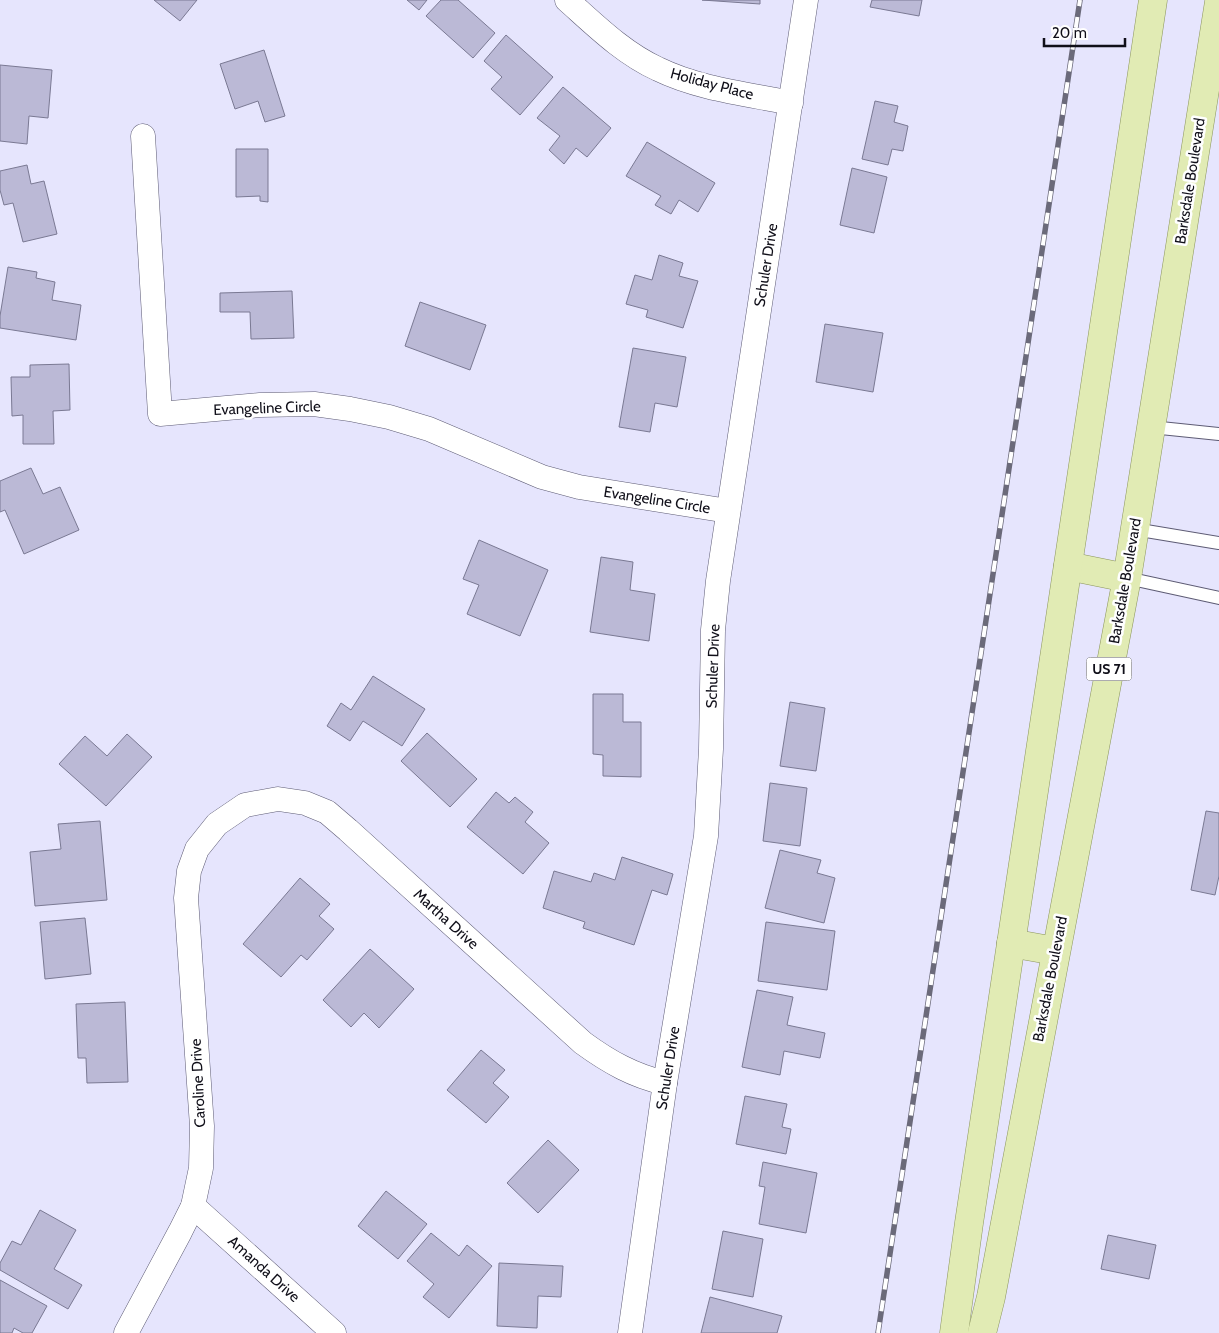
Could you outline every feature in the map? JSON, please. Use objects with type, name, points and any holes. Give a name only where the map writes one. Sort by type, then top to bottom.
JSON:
[{"type":"main road","points":[[954,1333],[1153,0]]},
{"type":"main road","name":"Barksdale Boulevard","points":[[982,1333],[993,1288],[1055,951],[1127,578],[1219,2]]},
{"type":"main road","points":[[1068,566],[1127,578]]},
{"type":"main road","points":[[1011,943],[1055,951]]},
{"type":"street","name":"Holiday Place","points":[[567,0],[599,29],[630,53],[658,69],[691,82],[791,103]]},
{"type":"street","name":"Schuler Drive","points":[[630,1333],[666,1083],[706,836],[711,749],[713,630],[728,511],[806,0]]},
{"type":"street","name":"Evangeline Circle","points":[[143,136],[160,414],[260,405],[314,404],[350,409],[429,429],[542,477],[579,487],[728,511]]},
{"type":"street","name":"Martha Drive","points":[[217,824],[245,806],[278,799],[305,804],[327,812],[583,1043],[608,1061],[631,1073],[666,1083]]},
{"type":"street","name":"Caroline Drive","points":[[126,1333],[192,1206],[201,1168],[202,1126],[186,898],[190,871],[197,848],[217,824]]},
{"type":"street","name":"Amanda Drive","points":[[192,1206],[334,1333]]},
{"type":"lane","points":[[1151,427],[1219,434]]},
{"type":"lane","points":[[1134,529],[1219,542]]},
{"type":"lane","points":[[1127,578],[1219,598]]},
{"type":"building","points":[[154,0],[197,0],[180,21]]},
{"type":"building","points":[[407,0],[427,0],[419,10]]},
{"type":"building","points":[[441,0],[458,0],[495,33],[473,58],[426,16]]},
{"type":"building","points":[[702,0],[760,0],[760,4]]},
{"type":"building","points":[[872,0],[922,0],[919,16],[870,7]]},
{"type":"building","points":[[506,35],[553,77],[520,115],[491,89],[502,77],[484,61]]},
{"type":"building","points":[[264,50],[285,116],[265,122],[258,101],[235,109],[220,64]]},
{"type":"building","points":[[0,65],[52,70],[48,118],[29,116],[27,144],[0,141]]},
{"type":"building","points":[[563,87],[611,128],[587,157],[576,148],[564,164],[549,150],[560,136],[537,118]]},
{"type":"building","points":[[875,101],[898,106],[894,122],[908,126],[903,151],[892,149],[888,165],[862,159]]},
{"type":"building","points":[[647,142],[715,183],[698,212],[679,200],[671,214],[655,205],[661,196],[626,176]]},
{"type":"building","points":[[236,149],[268,149],[268,202],[260,201],[260,196],[236,197]]},
{"type":"building","points":[[27,165],[31,184],[44,181],[57,234],[23,242],[13,203],[4,205],[0,190],[0,171]]},
{"type":"building","points":[[852,168],[887,177],[874,233],[840,225]]},
{"type":"building","points":[[659,255],[683,263],[679,276],[698,281],[683,328],[646,317],[648,310],[626,304],[635,275],[652,280]]},
{"type":"building","points":[[8,267],[37,272],[36,278],[55,282],[52,300],[81,305],[76,340],[0,328],[0,316]]},
{"type":"building","points":[[292,291],[294,338],[251,339],[250,312],[220,312],[220,293]]},
{"type":"building","points":[[420,302],[486,325],[470,370],[405,346]]},
{"type":"building","points":[[825,324],[883,333],[873,392],[816,382]]},
{"type":"building","points":[[633,348],[686,357],[677,407],[655,403],[650,432],[619,427]]},
{"type":"building","points":[[69,364],[70,410],[53,411],[54,444],[23,444],[23,415],[12,416],[11,377],[30,377],[30,365]]},
{"type":"building","points":[[31,468],[43,494],[60,487],[79,530],[24,554],[5,510],[0,512],[0,481]]},
{"type":"building","points":[[479,540],[548,570],[520,636],[467,614],[479,585],[463,579]]},
{"type":"building","points":[[601,557],[633,562],[630,590],[655,594],[649,641],[590,632]]},
{"type":"building","points":[[373,676],[425,709],[402,746],[363,721],[350,741],[327,726],[341,703],[351,710]]},
{"type":"building","points":[[593,694],[623,694],[623,722],[641,722],[641,777],[603,776],[603,755],[593,754]]},
{"type":"building","points":[[790,702],[825,708],[816,771],[780,766]]},
{"type":"building","points":[[427,733],[477,779],[450,807],[401,761]]},
{"type":"building","points":[[127,734],[152,757],[106,806],[59,764],[85,736],[107,756]]},
{"type":"building","points":[[770,783],[807,788],[800,846],[763,841]]},
{"type":"building","points":[[496,792],[509,803],[515,797],[533,812],[525,822],[549,843],[523,874],[467,827]]},
{"type":"building","points":[[1206,811],[1219,813],[1219,876],[1215,895],[1191,890]]},
{"type":"building","points":[[100,821],[107,900],[35,906],[30,852],[61,849],[58,824]]},
{"type":"building","points":[[780,850],[821,860],[817,873],[835,878],[824,923],[765,908]]},
{"type":"building","points":[[622,857],[673,874],[667,895],[652,890],[634,945],[583,928],[585,922],[543,908],[554,871],[591,882],[594,873],[615,880]]},
{"type":"building","points":[[300,878],[330,904],[319,916],[334,929],[307,960],[301,955],[281,977],[243,944]]},
{"type":"building","points":[[85,918],[91,974],[45,979],[40,922]]},
{"type":"building","points":[[766,922],[835,931],[827,990],[758,981]]},
{"type":"building","points":[[370,949],[414,989],[379,1028],[364,1013],[351,1027],[323,1000]]},
{"type":"building","points":[[757,990],[793,997],[787,1025],[825,1033],[820,1058],[784,1051],[780,1075],[742,1067]]},
{"type":"building","points":[[125,1002],[128,1082],[87,1083],[86,1058],[78,1058],[76,1004]]},
{"type":"building","points":[[481,1050],[505,1070],[493,1083],[509,1097],[486,1123],[447,1090]]},
{"type":"building","points":[[745,1096],[787,1104],[782,1127],[791,1129],[786,1154],[736,1144]]},
{"type":"building","points":[[548,1140],[579,1170],[538,1213],[507,1183]]},
{"type":"building","points":[[763,1162],[817,1173],[806,1233],[759,1224],[765,1187],[759,1186]]},
{"type":"building","points":[[386,1191],[427,1224],[398,1259],[358,1226]]},
{"type":"building","points":[[40,1210],[76,1230],[54,1269],[82,1285],[68,1309],[0,1270],[0,1263],[12,1241],[21,1245]]},
{"type":"building","points":[[723,1231],[763,1239],[753,1297],[712,1289]]},
{"type":"building","points":[[431,1233],[459,1256],[467,1245],[492,1266],[449,1318],[423,1297],[434,1284],[407,1261]]},
{"type":"building","points":[[1108,1235],[1156,1245],[1149,1279],[1101,1269]]},
{"type":"building","points":[[499,1263],[563,1266],[561,1297],[538,1296],[537,1328],[497,1326]]},
{"type":"building","points":[[0,1280],[47,1306],[32,1333],[23,1333],[14,1328],[12,1333],[0,1333]]},
{"type":"building","points":[[710,1297],[782,1316],[777,1333],[701,1333]]},
{"type":"railway","points":[[878,1333],[1080,0]]}]
